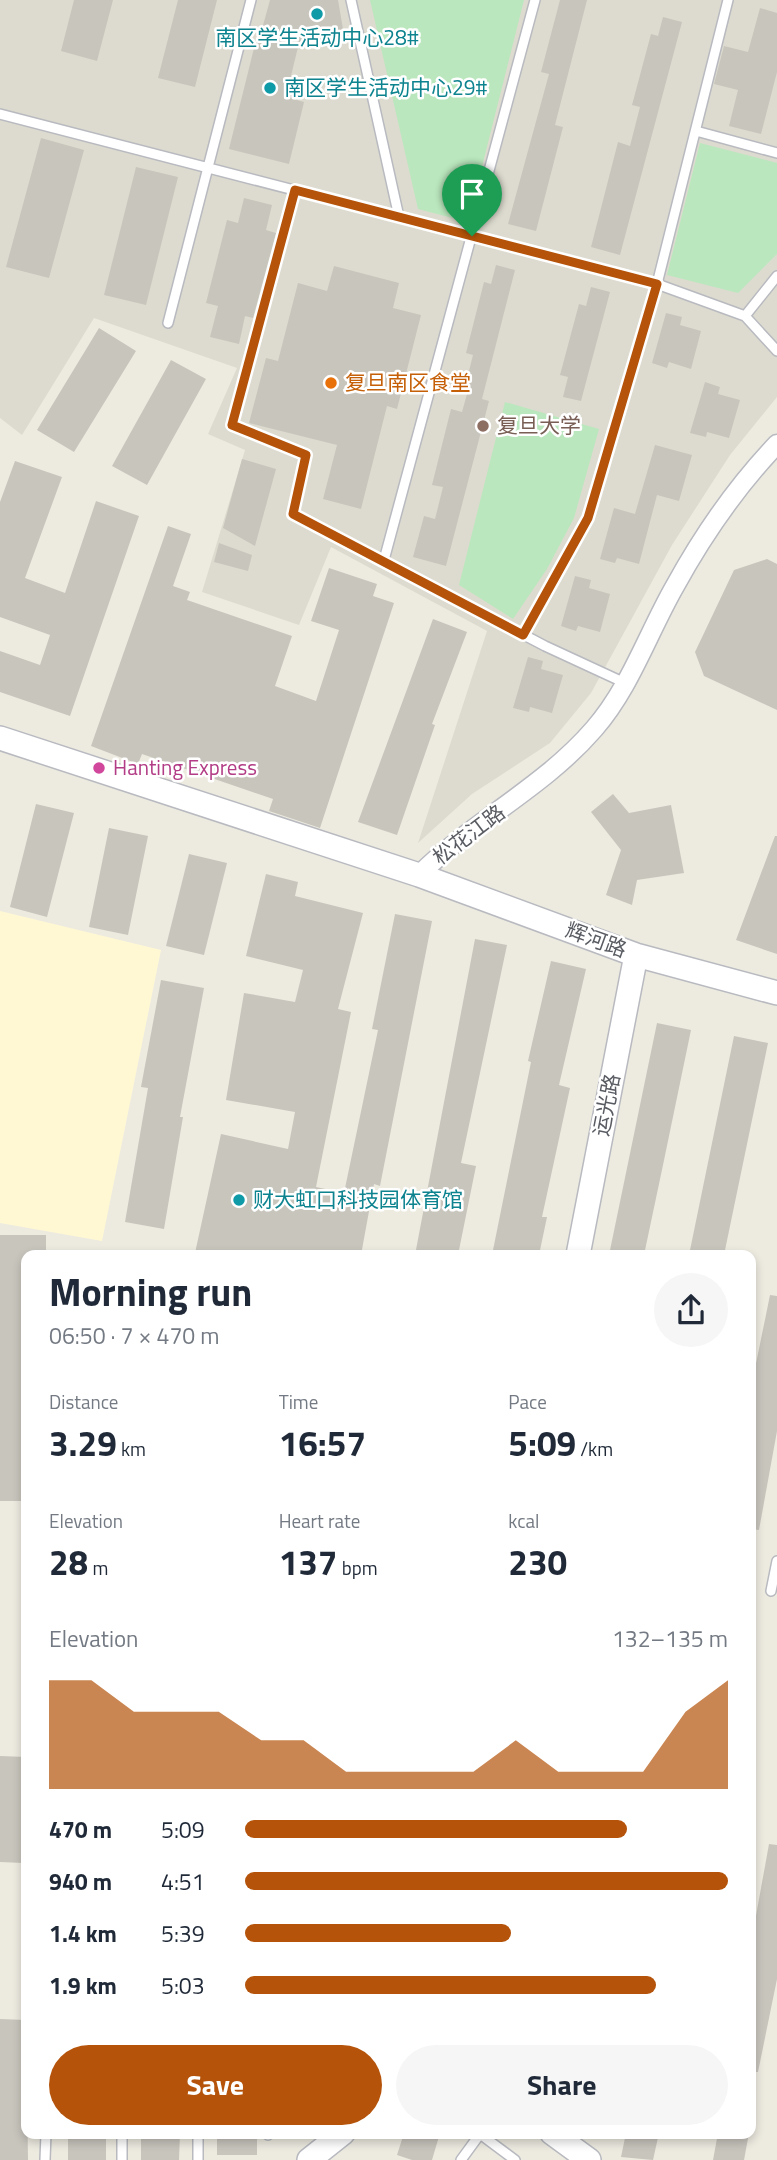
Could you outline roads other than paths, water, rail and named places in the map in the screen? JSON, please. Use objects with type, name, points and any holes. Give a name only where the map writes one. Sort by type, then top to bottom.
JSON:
[{"type":"street","name":"松花江路","points":[[0,738],[419,875],[466,832],[520,797],[559,766],[596,728],[625,683],[675,586],[714,522],[777,444]]},
{"type":"street","name":"辉河路","points":[[419,875],[636,955],[777,993]]},
{"type":"street","name":"运光路","points":[[579,1250],[636,955]]},
{"type":"street","points":[[309,2160],[335,2139]]},
{"type":"street","points":[[559,2139],[579,2157]]},
{"type":"lane","points":[[169,323],[251,0]]},
{"type":"lane","points":[[351,0],[399,217]]},
{"type":"lane","points":[[384,560],[536,0]]},
{"type":"lane","points":[[523,635],[588,518],[657,284],[728,0]]},
{"type":"lane","points":[[0,114],[657,284],[745,316],[777,351]]},
{"type":"lane","points":[[696,131],[777,153]]},
{"type":"lane","points":[[295,190],[232,425],[306,455],[293,514],[523,635],[625,683]]},
{"type":"lane","points":[[745,316],[777,276]]},
{"type":"lane","points":[[771,1591],[777,1561]]},
{"type":"lane","points":[[45,2160],[46,2139]]},
{"type":"lane","points":[[122,2139],[122,2160]]},
{"type":"lane","points":[[198,2139],[198,2160]]},
{"type":"lane","points":[[461,2160],[476,2139]]},
{"type":"lane","points":[[487,2139],[515,2160]]},
{"type":"place","name":"南区学生活动中心28#","points":[[317,14]]},
{"type":"place","name":"南区学生活动中心29#","points":[[270,88]]},
{"type":"place","name":"复旦南区食堂","points":[[331,383]]},
{"type":"place","name":"复旦大学","points":[[483,426]]},
{"type":"place","name":"Hanting Express","points":[[99,768]]},
{"type":"place","name":"财大虹口科技园体育馆","points":[[239,1200]]}]
